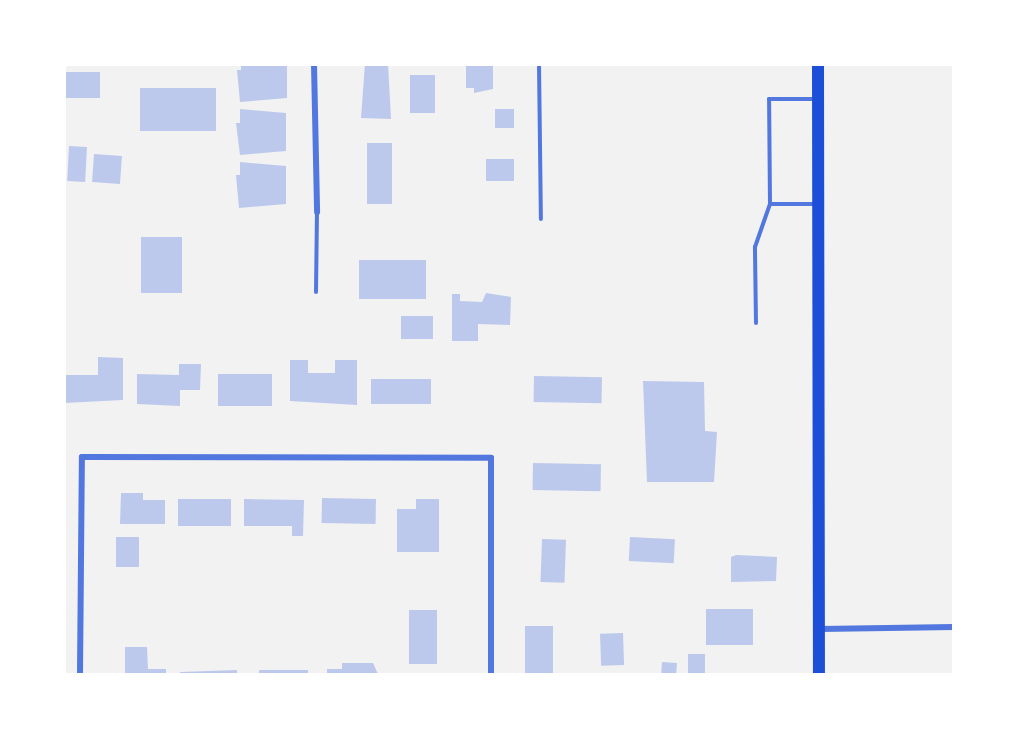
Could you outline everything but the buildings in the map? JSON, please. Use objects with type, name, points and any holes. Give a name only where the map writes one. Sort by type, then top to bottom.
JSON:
[{"type":"main road","points":[[818,64],[819,675]]},
{"type":"street","points":[[314,64],[317,212]]},
{"type":"street","points":[[80,675],[82,457],[491,458],[491,675]]},
{"type":"street","points":[[820,629],[954,627]]},
{"type":"lane","points":[[538,64],[541,219]]},
{"type":"lane","points":[[756,323],[755,247],[770,204],[769,99],[818,99]]},
{"type":"lane","points":[[770,204],[819,204]]},
{"type":"lane","points":[[315,292],[317,212]]}]
